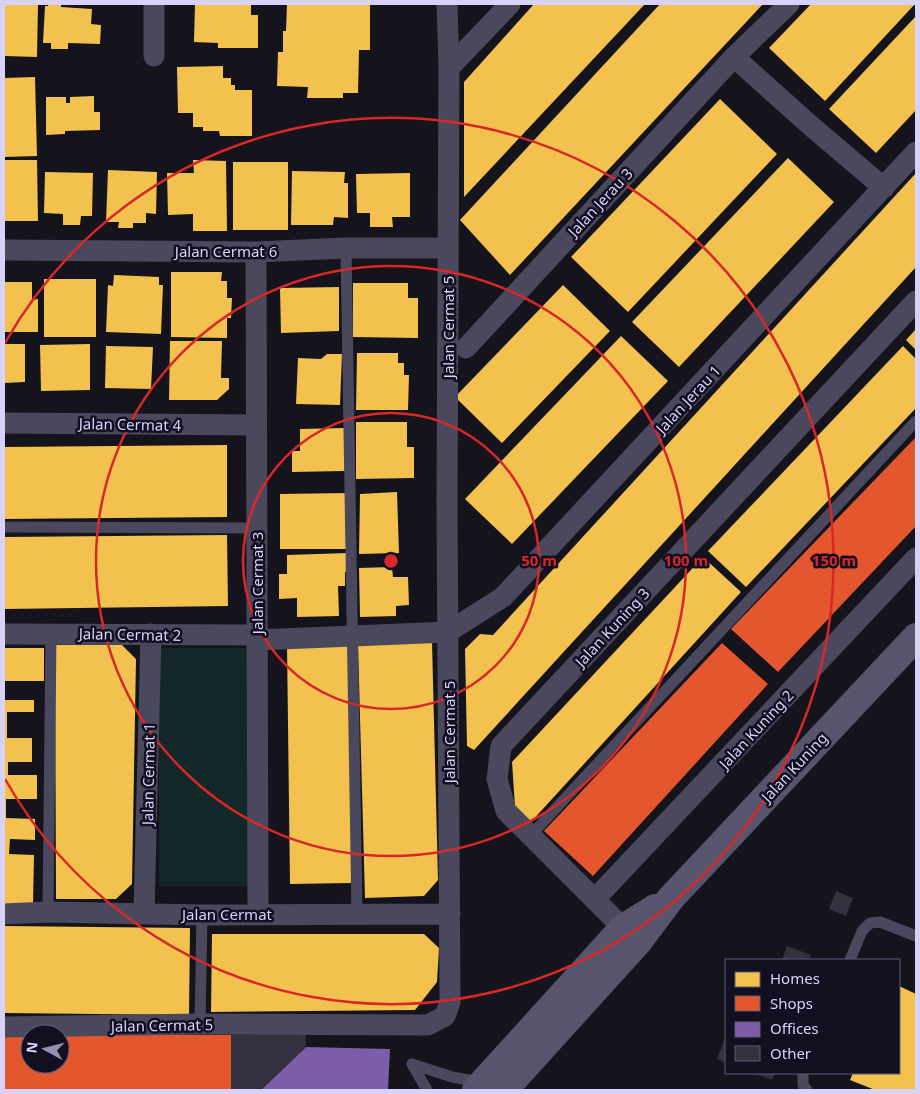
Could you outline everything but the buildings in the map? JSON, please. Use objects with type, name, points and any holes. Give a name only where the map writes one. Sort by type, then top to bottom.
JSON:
[{"type":"street","points":[[154,4],[154,56]]},
{"type":"street","name":"Jalan Cermat 5","points":[[4,1027],[200,1024],[428,1025],[444,1016],[450,1002],[447,503],[449,68],[447,4]]},
{"type":"street","points":[[449,68],[510,4]]},
{"type":"street","name":"Jalan Jerau 3","points":[[466,348],[734,57],[766,24],[789,4]]},
{"type":"street","points":[[734,57],[884,188]]},
{"type":"street","name":"Jalan Jerau 1","points":[[448,632],[492,605],[512,588],[916,152]]},
{"type":"street","name":"Jalan Cermat 6","points":[[4,250],[256,252],[346,248],[448,248]]},
{"type":"street","name":"Jalan Cermat 3","points":[[256,252],[258,914]]},
{"type":"street","name":"Jalan Kuning 3","points":[[631,935],[506,812],[497,779],[501,746],[916,301]]},
{"type":"street","name":"Jalan Cermat 4","points":[[4,423],[256,425]]},
{"type":"street","name":"Jalan Kuning 2","points":[[595,900],[916,558]]},
{"type":"street","name":"Jalan Cermat 2","points":[[4,634],[151,634],[257,638],[448,632]]},
{"type":"street","name":"Jalan Cermat 1","points":[[144,913],[151,634]]},
{"type":"street","name":"Jalan Kuning","points":[[488,1088],[631,935],[671,898],[916,636]]},
{"type":"street","name":"Jalan Cermat","points":[[4,914],[48,912],[202,915],[450,914]]},
{"type":"lane","points":[[346,248],[354,636],[357,915]]},
{"type":"lane","points":[[530,835],[916,421]]},
{"type":"lane","points":[[4,526],[256,528]]},
{"type":"lane","points":[[48,912],[51,633]]},
{"type":"lane","points":[[200,1024],[202,915]]},
{"type":"lane","points":[[850,959],[862,931],[870,923],[880,922],[916,936]]},
{"type":"lane","points":[[427,1090],[412,1064],[488,1088]]},
{"type":"lane","points":[[804,1074],[803,1085],[807,1090]]},
{"type":"green space","points":[[159,648],[248,648],[249,886],[159,886]]}]
